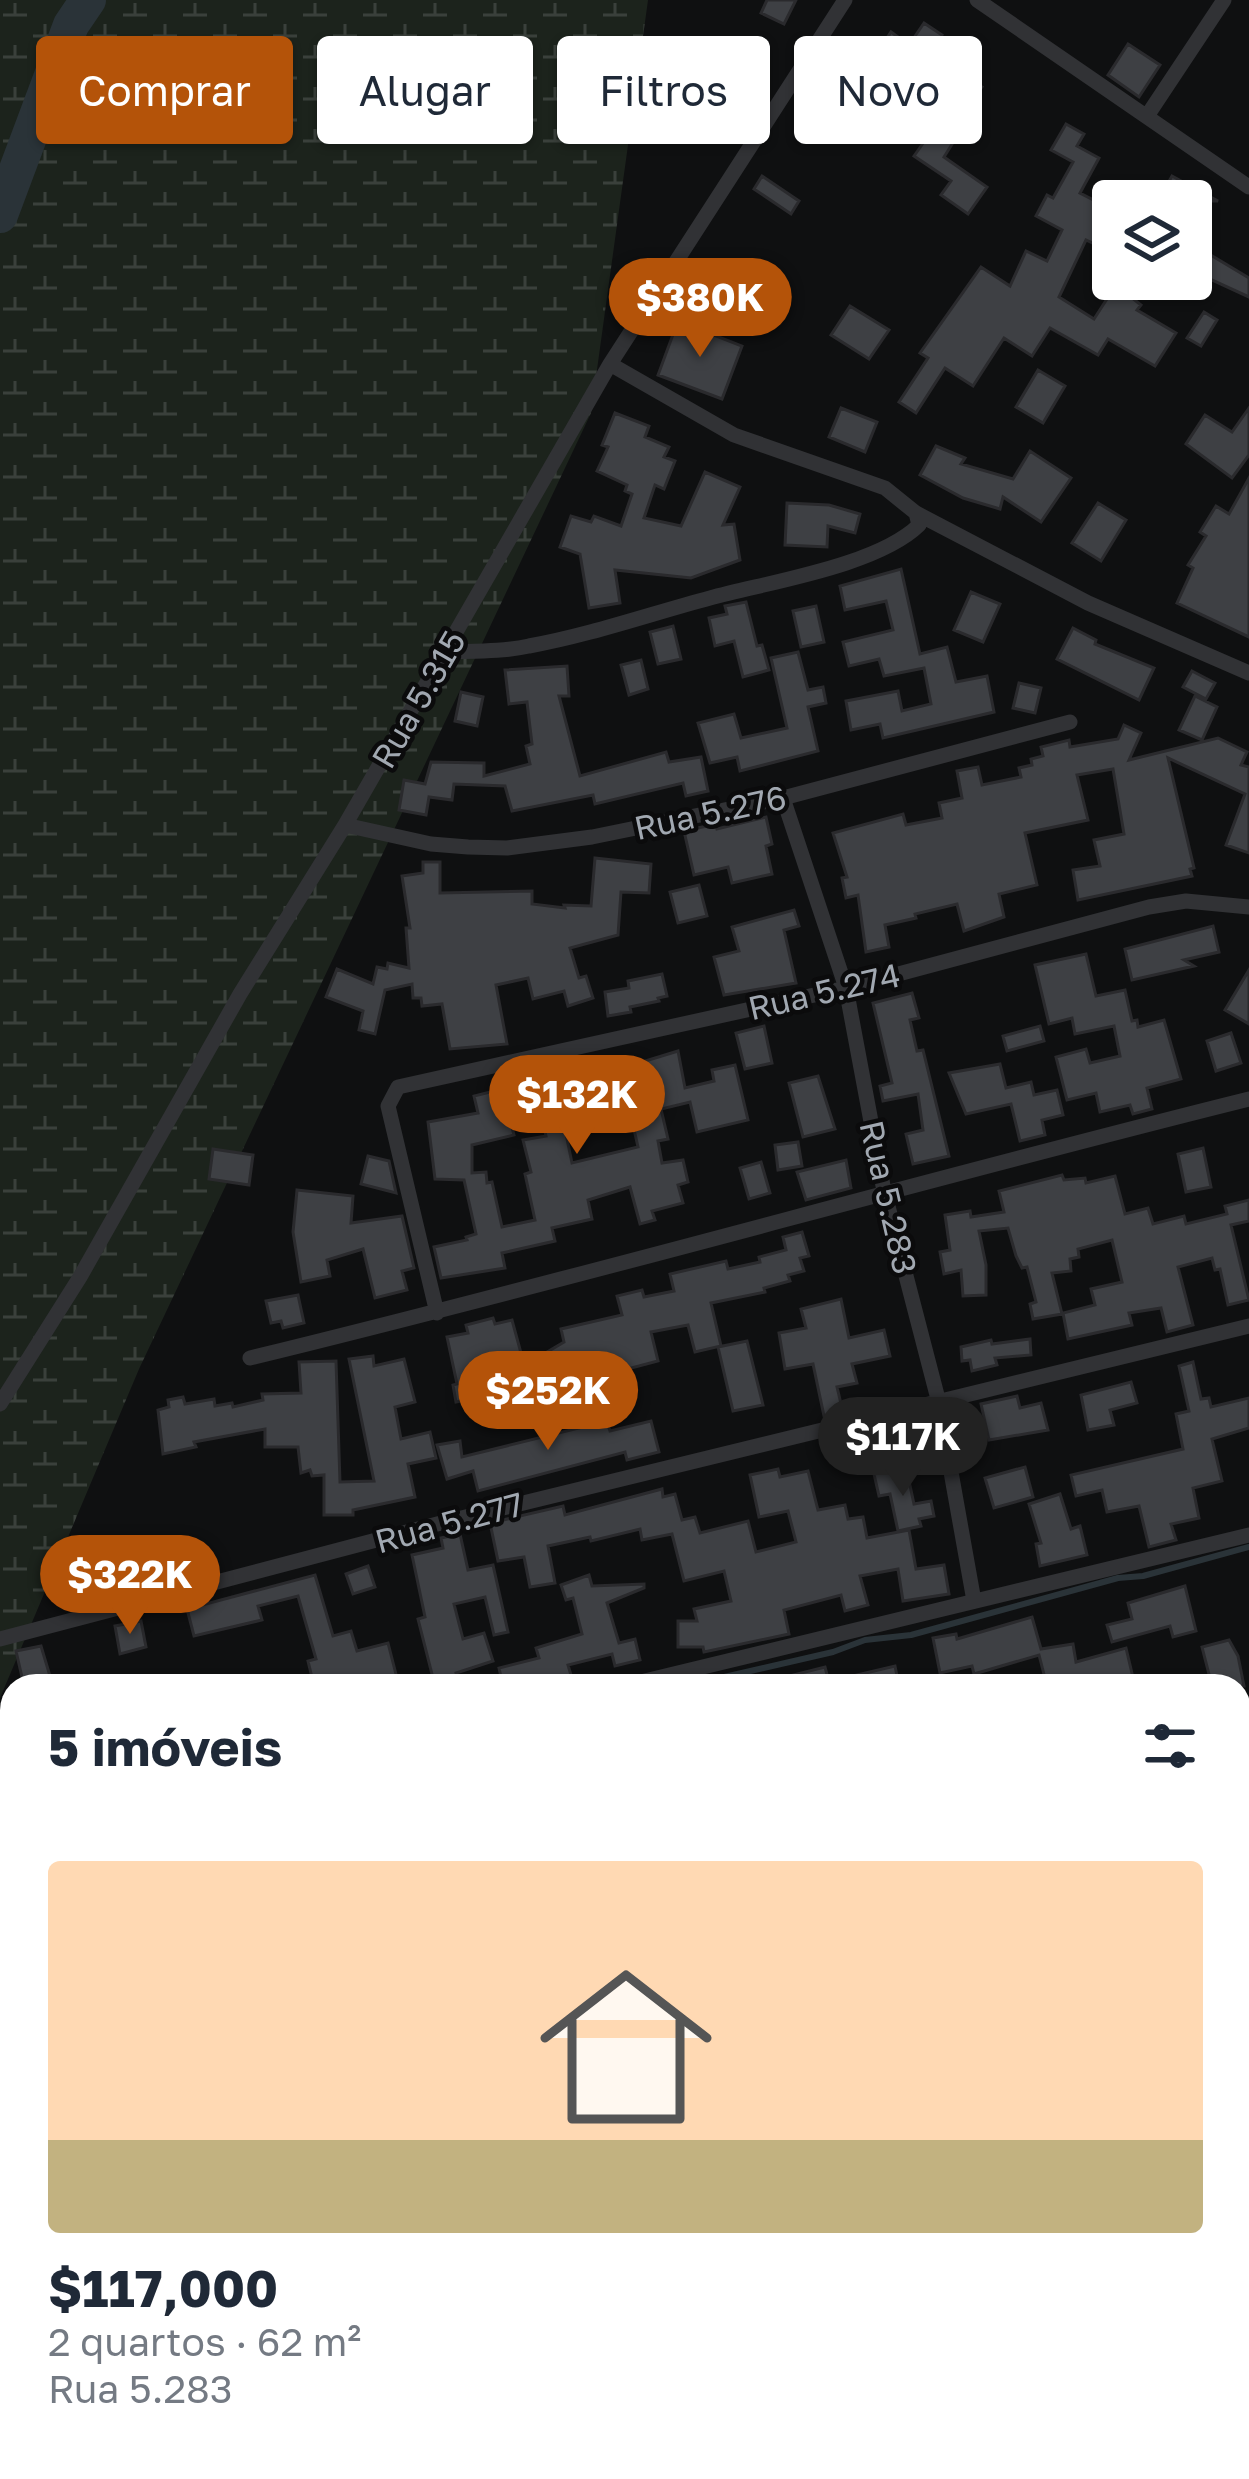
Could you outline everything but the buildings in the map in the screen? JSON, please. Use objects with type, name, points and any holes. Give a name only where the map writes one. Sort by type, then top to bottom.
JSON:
[{"type":"street","name":"Rua 5.315","points":[[0,1404],[80,1277],[240,994],[345,825],[610,364],[845,0]]},
{"type":"street","points":[[977,0],[1249,187]]},
{"type":"street","points":[[1147,116],[1224,0]]},
{"type":"street","points":[[610,364],[734,435],[885,488],[916,513],[1088,603],[1249,673]]},
{"type":"street","points":[[446,652],[500,651],[553,641],[850,560],[907,537],[919,525],[916,513]]},
{"type":"street","name":"Rua 5.276","points":[[345,825],[430,844],[507,848],[592,836],[783,797],[1070,722]]},
{"type":"street","name":"Rua 5.283","points":[[783,797],[846,988],[884,1191],[938,1399],[974,1601]]},
{"type":"street","name":"Rua 5.274","points":[[437,1312],[388,1106],[398,1087],[846,988],[1149,907],[1186,901],[1249,907]]},
{"type":"street","points":[[250,1358],[1249,1099]]},
{"type":"street","name":"Rua 5.277","points":[[0,1639],[938,1399],[1249,1326]]},
{"type":"street","points":[[673,1674],[1249,1535]]},
{"type":"green space","points":[[0,0],[648,0],[643,36],[557,36],[557,144],[628,144],[591,413],[139,1369],[10,1674],[0,1674]]},
{"type":"waterway","points":[[0,215],[71,25],[88,0]]},
{"type":"waterway","points":[[737,1674],[865,1640],[911,1635],[1249,1547]]}]
